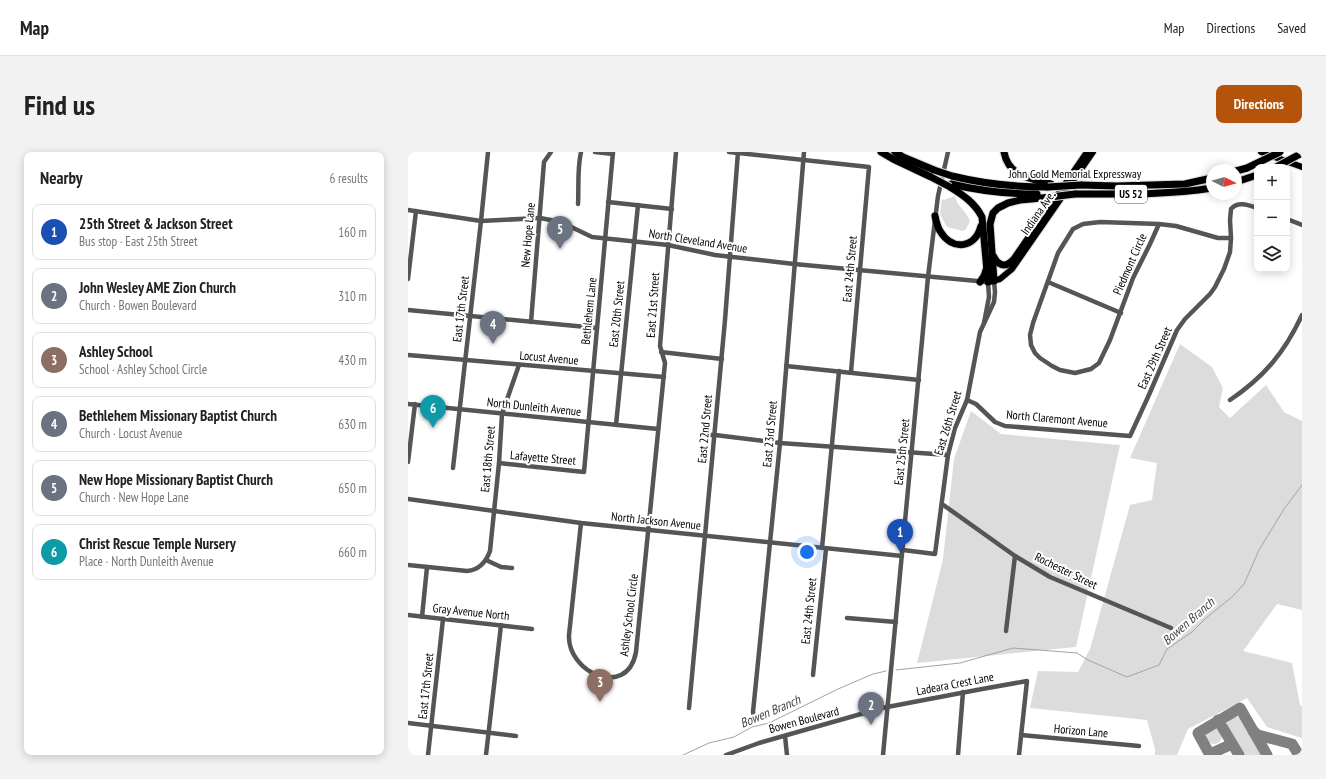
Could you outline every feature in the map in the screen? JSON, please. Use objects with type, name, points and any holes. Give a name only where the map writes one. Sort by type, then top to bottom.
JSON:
[{"type":"highway","name":"John Gold Memorial Expressway","points":[[881,152],[898,162],[951,182],[974,189],[995,192],[1042,196],[1076,194],[1173,193],[1206,189]]},
{"type":"highway","name":"John Gold Memorial Expressway","points":[[895,152],[932,174]]},
{"type":"highway","points":[[1242,169],[1280,152]]},
{"type":"highway","points":[[1005,153],[1008,164],[1017,173],[1049,186]]},
{"type":"highway","points":[[1282,164],[1302,153]]},
{"type":"highway","points":[[932,174],[951,182],[976,206],[982,217],[986,263],[991,281]]},
{"type":"highway","points":[[1242,180],[1254,176]]},
{"type":"highway","name":"John Gold Memorial Expressway","points":[[951,182],[982,183],[999,186],[1117,186],[1185,184],[1206,179]]},
{"type":"highway","points":[[991,281],[993,255],[990,224],[995,210],[1008,203],[1042,196]]},
{"type":"highway","points":[[935,216],[939,229],[946,239],[953,243],[966,244],[974,240],[979,233],[982,224]]},
{"type":"highway","points":[[993,255],[999,264],[1005,265],[1012,261]]},
{"type":"highway","points":[[980,282],[984,276],[986,263]]},
{"type":"main road","points":[[1081,162],[1083,152]]},
{"type":"main road","name":"Indiana Ave.","points":[[991,281],[1006,270],[1087,152]]},
{"type":"main road","name":"Indiana Ave.","points":[[991,281],[1004,277],[1012,269],[1093,152]]},
{"type":"main road","points":[[1261,152],[1302,167]]},
{"type":"street","name":"East 17th Street","points":[[453,468],[488,152]]},
{"type":"street","name":"New Hope Lane","points":[[531,322],[544,162],[551,152]]},
{"type":"street","points":[[578,204],[579,189],[577,184],[581,152]]},
{"type":"street","points":[[595,152],[613,153]]},
{"type":"street","name":"East 21st Street","points":[[648,530],[664,377],[665,363],[660,346],[676,152]]},
{"type":"street","points":[[729,152],[803,160]]},
{"type":"street","name":"East 23rd Street","points":[[754,717],[753,712],[780,443],[804,152]]},
{"type":"street","name":"East 25th Street","points":[[883,755],[928,277],[938,196],[948,152]]},
{"type":"street","name":"Bethlehem Lane","points":[[584,472],[613,153]]},
{"type":"street","name":"East 22nd Street","points":[[689,708],[722,359],[738,153]]},
{"type":"street","name":"East 24th Street","points":[[803,160],[869,167],[851,372]]},
{"type":"street","points":[[608,202],[672,209]]},
{"type":"street","name":"East 29th Street","points":[[1130,436],[1179,326],[1210,294],[1220,279],[1230,252],[1230,213],[1232,208],[1237,205],[1246,204],[1254,207]]},
{"type":"street","name":"East 20th Street","points":[[616,425],[638,206]]},
{"type":"street","name":"North Cleveland Avenue","points":[[408,210],[481,220],[540,218],[562,222],[592,237],[668,245],[699,253],[980,282],[991,281]]},
{"type":"street","points":[[408,279],[416,211]]},
{"type":"street","points":[[1290,220],[1302,225]]},
{"type":"street","name":"Piedmont Circle","points":[[1158,224],[1133,278],[1121,313],[1102,358],[1096,366],[1086,371],[1075,372],[1060,370],[1040,358],[1035,353],[1031,345],[1030,336],[1033,323],[1058,253],[1072,229],[1083,224],[1100,222],[1158,224],[1176,226],[1218,238],[1231,238]]},
{"type":"street","name":"East 26th Street","points":[[903,550],[936,554],[948,455],[955,428],[967,400],[977,341],[994,302],[995,292],[991,281]]},
{"type":"street","name":"Piedmont Circle","points":[[1048,282],[1121,313]]},
{"type":"street","points":[[408,310],[597,328]]},
{"type":"street","points":[[1230,400],[1247,389],[1273,363],[1285,348],[1302,315]]},
{"type":"street","points":[[661,352],[722,359]]},
{"type":"street","name":"Locust Avenue","points":[[408,355],[664,377]]},
{"type":"street","name":"East 18th Street","points":[[486,560],[490,551],[499,464],[502,414],[519,365]]},
{"type":"street","points":[[786,366],[919,380]]},
{"type":"street","name":"East 24th Street","points":[[813,675],[839,371]]},
{"type":"street","name":"North Claremont Avenue","points":[[967,400],[976,404],[995,422],[1005,426],[1130,436]]},
{"type":"street","name":"North Dunleith Avenue","points":[[408,404],[658,429]]},
{"type":"street","points":[[408,462],[415,404]]},
{"type":"street","points":[[705,435],[780,443],[948,455]]},
{"type":"street","name":"Lafayette Street","points":[[499,464],[584,472]]},
{"type":"street","name":"North Jackson Avenue","points":[[408,499],[581,523],[902,556]]},
{"type":"street","name":"Rochester Street","points":[[942,504],[1015,556],[1057,580],[1171,628]]},
{"type":"street","name":"Ashley School Circle","points":[[581,523],[568,641],[580,663],[593,673],[604,678],[612,678],[622,675],[629,669],[636,657],[648,530]]},
{"type":"street","points":[[1006,631],[1015,556]]},
{"type":"street","points":[[408,565],[471,571],[486,560],[501,567],[512,568]]},
{"type":"street","points":[[422,617],[427,568]]},
{"type":"street","name":"Gray Avenue North","points":[[408,615],[532,629]]},
{"type":"street","points":[[847,618],[896,622]]},
{"type":"street","name":"East 17th Street","points":[[428,755],[443,619]]},
{"type":"street","points":[[486,755],[502,625]]},
{"type":"street","name":"Ladeara Crest Lane","points":[[888,707],[1027,681],[1021,735]]},
{"type":"street","points":[[958,755],[963,692]]},
{"type":"street","name":"Bowen Boulevard","points":[[726,755],[759,743],[888,707]]},
{"type":"street","points":[[408,723],[516,736]]},
{"type":"street","points":[[1019,755],[1021,735]]},
{"type":"street","name":"Horizon Lane","points":[[1021,735],[1139,746]]},
{"type":"street","points":[[785,736],[787,755]]},
{"type":"shaded area","points":[[955,196],[956,200],[970,221],[966,229],[963,231],[947,227],[940,214],[942,199],[944,200]]},
{"type":"shaded area","points":[[1180,344],[1212,367],[1223,388],[1219,407],[1230,418],[1266,385],[1284,412],[1302,421],[1302,610],[1277,604],[1243,651],[1292,663],[1300,705],[1302,706],[1302,738],[1267,727],[1247,698],[1188,729],[1177,755],[1155,755],[1155,749],[1147,720],[1030,708],[1038,671],[1078,672],[1090,649],[1130,505],[1152,500],[1157,463],[1130,458]]},
{"type":"shaded area","points":[[971,411],[1001,434],[1120,445],[1076,647],[917,663],[943,559],[954,459]]},
{"type":"shaded area","points":[[1235,716],[1244,721],[1248,726],[1256,738],[1264,755],[1242,755],[1226,727],[1229,719]]},
{"type":"shaded area","points":[[1214,728],[1220,730],[1222,736],[1220,742],[1214,744],[1208,742],[1206,736],[1208,730]]},
{"type":"waterway","name":"Bowen Branch","points":[[896,670],[960,663],[1013,648],[1077,653],[1088,660],[1127,677],[1159,665],[1167,649],[1192,632],[1233,596],[1244,584],[1259,550],[1284,509],[1302,485]]},
{"type":"waterway","name":"Bowen Branch","points":[[683,755],[709,743],[734,737],[752,727],[769,723],[838,689],[873,674],[886,671]]},
{"type":"taxiway","points":[[1210,755],[1198,733],[1240,708],[1267,755]]},
{"type":"taxiway","points":[[1218,720],[1239,755]]},
{"type":"taxiway","points":[[1253,731],[1258,735],[1292,744],[1299,755]]},
{"type":"taxiway","points":[[1210,754],[1232,744]]},
{"type":"place","name":"New Hope Missionary Baptist Church","points":[[560,249]]},
{"type":"place","name":"Bethlehem Missionary Baptist Church","points":[[493,344]]},
{"type":"place","name":"Christ Rescue Temple Nursery","points":[[433,428]]},
{"type":"place","name":"25th Street & Jackson Street","points":[[900,552]]},
{"type":"place","name":"Ashley School","points":[[600,702]]},
{"type":"place","name":"John Wesley AME Zion Church","points":[[871,725]]}]
